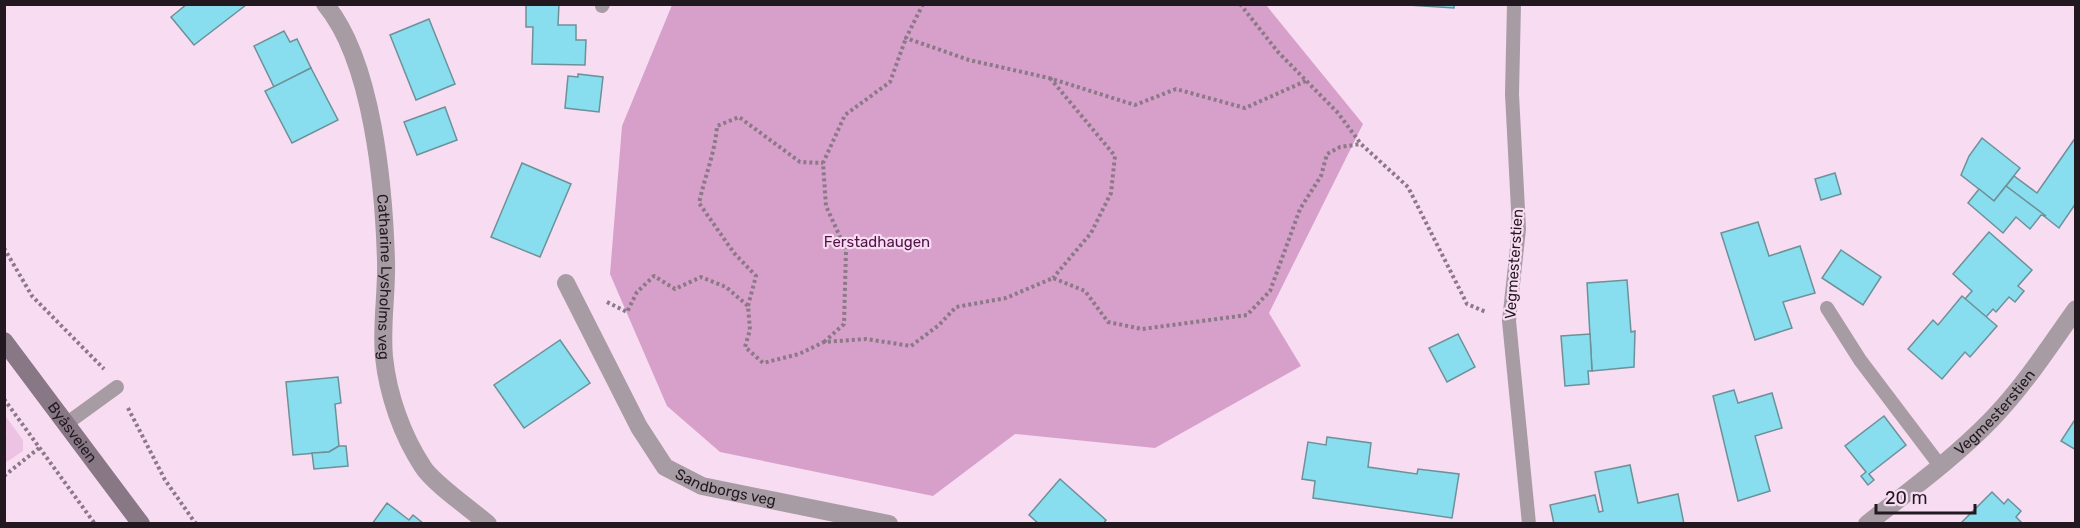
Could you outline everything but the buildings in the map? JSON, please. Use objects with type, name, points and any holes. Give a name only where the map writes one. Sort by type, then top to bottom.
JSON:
[{"type":"main road","name":"Byåsveien","points":[[4,340],[141,524]]},
{"type":"street","name":"Catharine Lysholms veg","points":[[325,4],[335,16],[362,77],[375,138],[386,261],[384,357],[398,418],[424,470],[488,524]]},
{"type":"street","name":"Sandborgs veg","points":[[566,283],[639,427],[664,468],[702,486],[889,524]]},
{"type":"street","name":"Vegmesterstien","points":[[1867,524],[1941,467],[1992,419],[2038,364],[2076,309]]},
{"type":"lane","name":"Vegmesterstien","points":[[1514,4],[1512,94],[1519,229],[1509,321],[1529,524]]},
{"type":"lane","points":[[1827,308],[1860,360],[1941,467]]},
{"type":"lane","points":[[66,424],[117,387]]},
{"type":"path","points":[[824,163],[800,162],[739,117],[717,126],[715,151],[707,169],[699,203],[734,253],[756,276],[748,306],[750,330],[745,347],[763,363],[799,354],[824,342],[844,324],[846,250],[825,206],[824,163],[846,115],[890,82],[906,38],[923,4]]},
{"type":"path","points":[[1240,4],[1278,52],[1338,113],[1361,144],[1408,187],[1467,304],[1509,321]]},
{"type":"path","points":[[906,38],[969,60],[1049,78],[1135,105],[1176,89],[1245,108],[1308,80]]},
{"type":"path","points":[[824,342],[866,339],[911,346],[939,325],[956,307],[1006,298],[1053,278],[1091,233],[1111,193],[1115,156],[1049,78]]},
{"type":"path","points":[[1053,278],[1085,291],[1108,322],[1142,329],[1247,315],[1270,291],[1300,209],[1321,176],[1327,154],[1340,147],[1361,144]]},
{"type":"path","points":[[578,304],[591,289],[613,307],[627,312],[637,292],[654,276],[675,289],[702,277],[726,287],[748,306]]},
{"type":"path","points":[[4,399],[95,524]]},
{"type":"path","points":[[4,476],[39,448]]},
{"type":"shaded area","points":[[4,414],[23,440],[23,451],[5,463],[5,436],[7,434]]},
{"type":"green space","name":"Ferstadhaugen","points":[[672,5],[1266,5],[1363,124],[1269,313],[1301,366],[1155,448],[1015,434],[933,496],[720,452],[667,406],[610,274],[622,126]]}]
